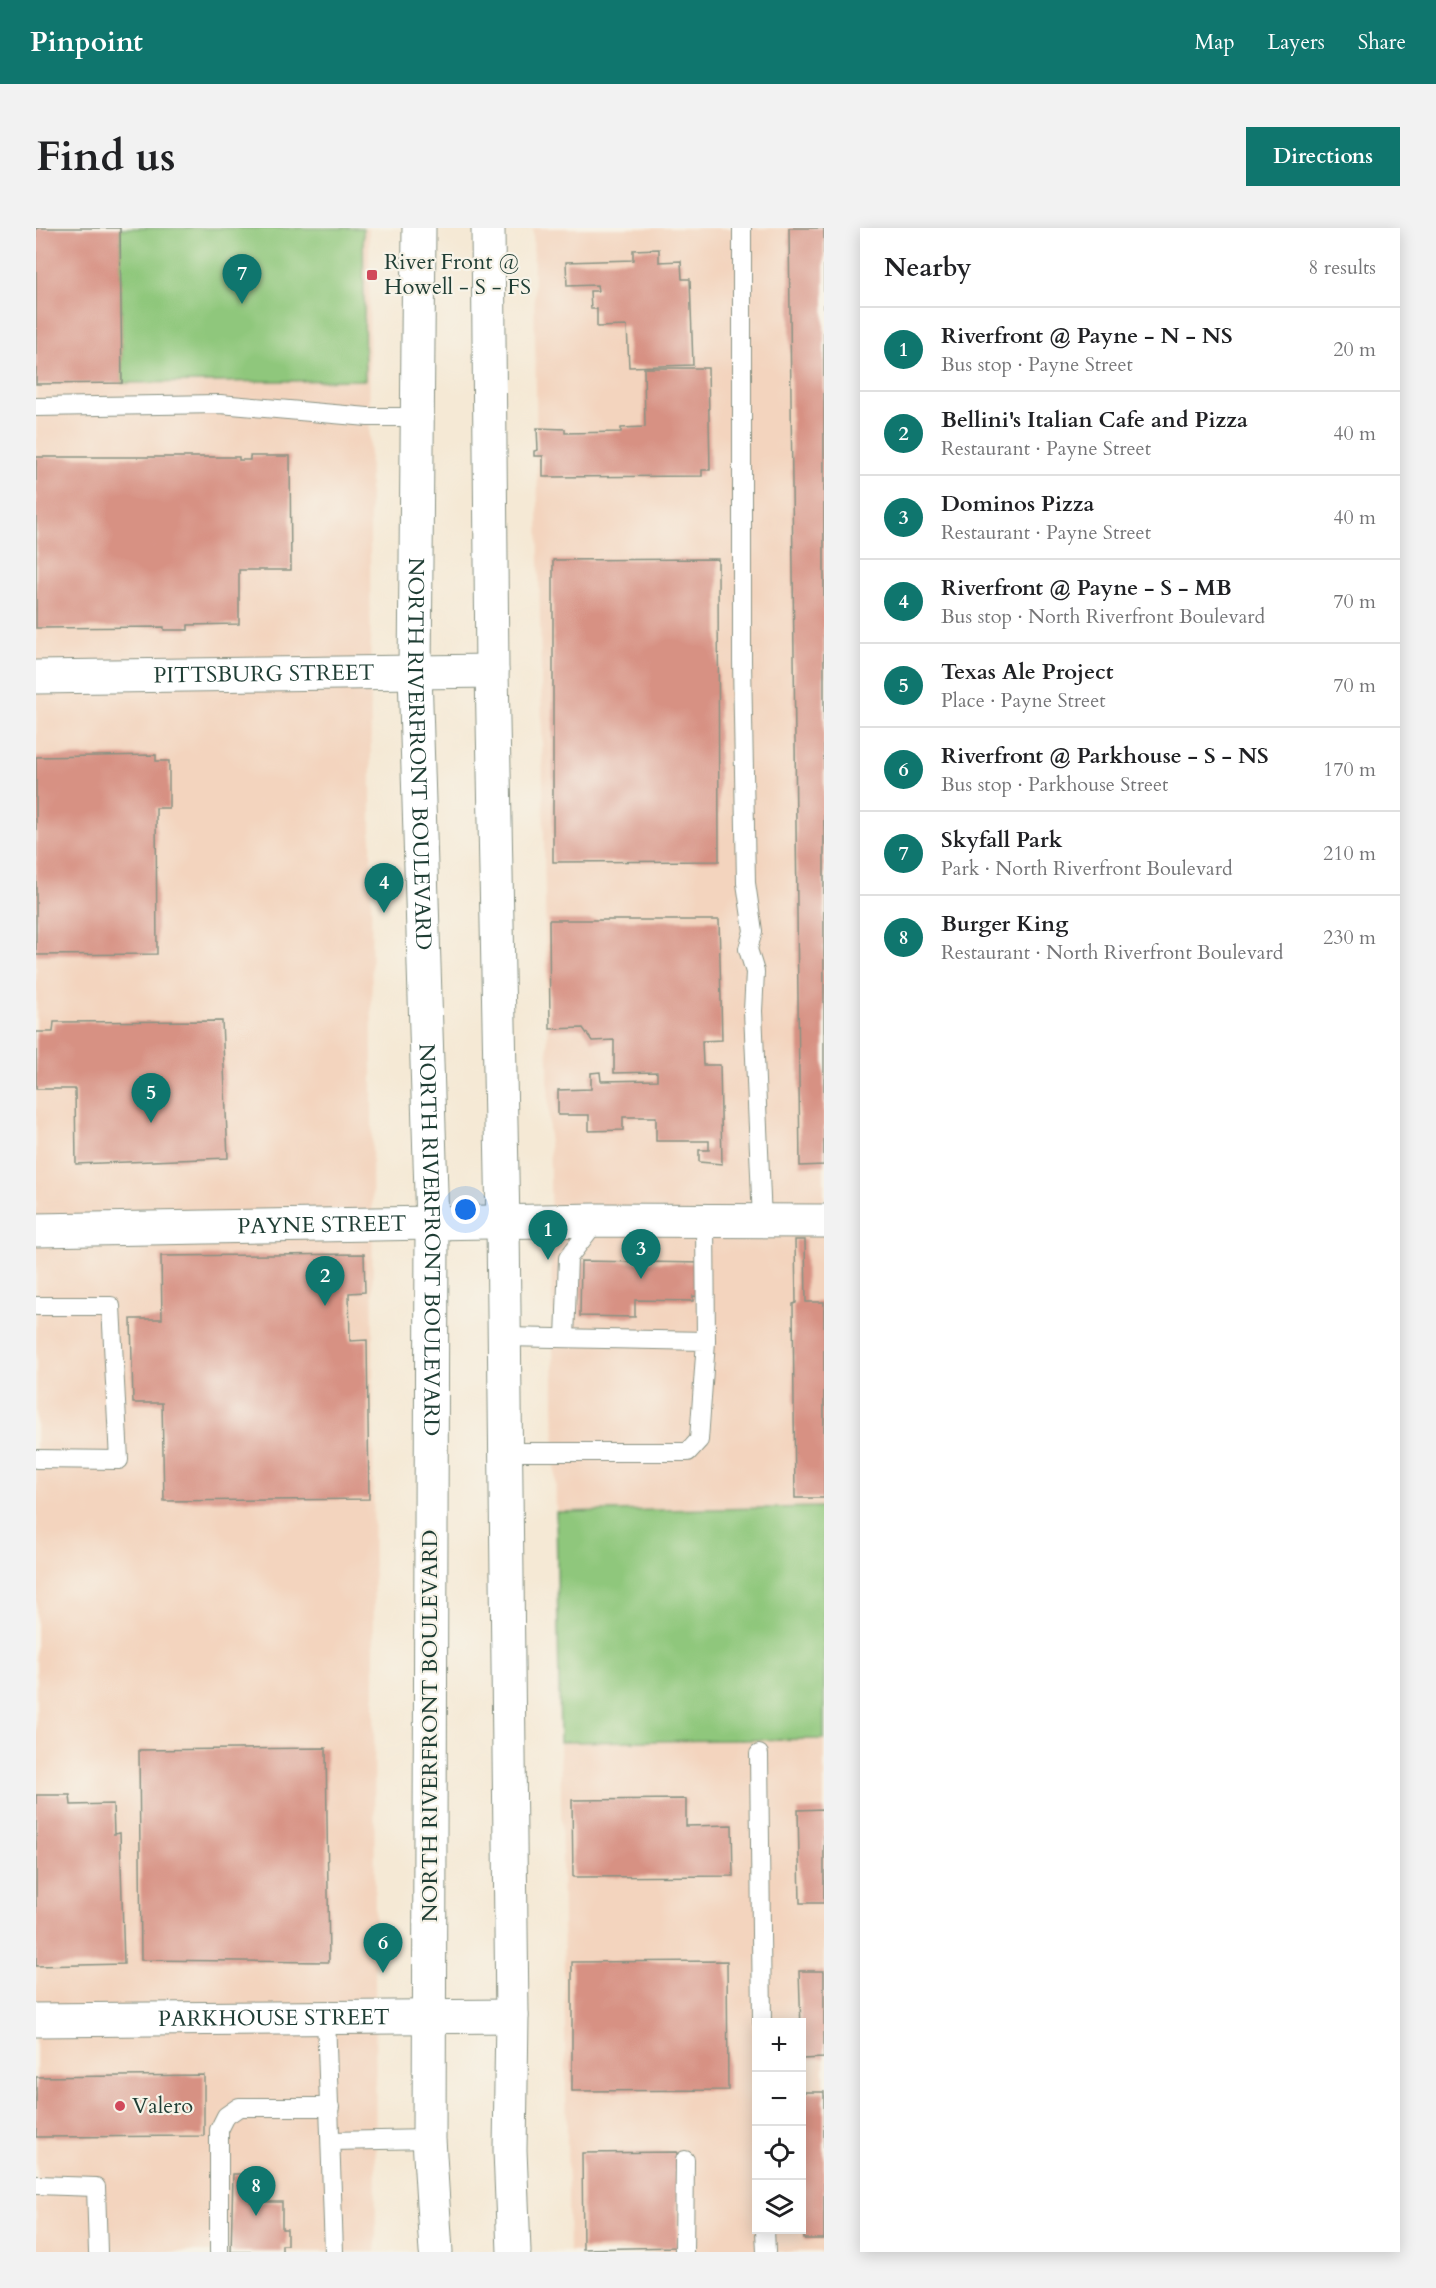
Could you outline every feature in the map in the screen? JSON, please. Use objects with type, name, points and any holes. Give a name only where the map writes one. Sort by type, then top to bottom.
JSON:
[{"type":"main road","name":"NORTH RIVERFRONT BOULEVARD","points":[[419,228],[415,672],[432,1225],[429,2139],[436,2252]]},
{"type":"main road","points":[[488,228],[492,671],[503,1224],[512,2016],[510,2150],[514,2252]]},
{"type":"main road","name":"PITTSBURG STREET","points":[[36,677],[492,671]]},
{"type":"main road","name":"PAYNE STREET","points":[[36,1230],[503,1224],[597,1220],[824,1221]]},
{"type":"main road","name":"PARKHOUSE STREET","points":[[36,2020],[512,2016]]},
{"type":"main road","points":[[427,2252],[434,2214]]},
{"type":"lane","points":[[742,228],[742,661],[746,883],[753,932],[748,949],[755,972],[753,1011],[762,1221]]},
{"type":"lane","points":[[36,407],[220,404],[368,417],[417,417]]},
{"type":"lane","points":[[565,1338],[568,1258],[597,1220]]},
{"type":"lane","points":[[505,1452],[688,1452],[699,1440],[706,1341],[705,1222]]},
{"type":"lane","points":[[36,1306],[111,1306],[119,1460],[36,1459]]},
{"type":"lane","points":[[504,1336],[706,1341]]},
{"type":"lane","points":[[759,1754],[762,2018]]},
{"type":"lane","points":[[326,2017],[334,2252]]},
{"type":"lane","points":[[219,2252],[219,2130],[226,2116],[239,2108],[330,2107]]},
{"type":"lane","points":[[332,2141],[429,2139]]},
{"type":"lane","points":[[684,2252],[685,2160]]},
{"type":"lane","points":[[36,2185],[96,2187],[98,2252]]},
{"type":"lane","points":[[765,2234],[765,2252]]},
{"type":"shaded area","points":[[36,228],[369,228],[376,2252],[36,2252]]},
{"type":"shaded area","points":[[533,228],[824,228],[824,1507],[556,1512]]},
{"type":"shaded area","points":[[824,1739],[824,2252],[569,2252],[560,1742]]},
{"type":"green space","points":[[120,228],[363,228],[365,380],[122,383]]},
{"type":"green space","points":[[824,1507],[824,1739],[560,1742],[556,1512]]},
{"type":"building","points":[[36,228],[120,228],[122,383],[36,384]]},
{"type":"building","points":[[789,228],[824,228],[824,1165],[800,1166]]},
{"type":"building","points":[[659,249],[659,262],[681,261],[682,279],[690,279],[693,365],[629,367],[627,326],[597,327],[597,309],[591,309],[590,291],[598,291],[597,285],[567,286],[566,262],[633,260],[633,250]]},
{"type":"building","points":[[644,368],[708,368],[710,470],[702,470],[702,476],[543,477],[543,456],[534,456],[534,451],[538,450],[537,428],[565,429],[565,433],[621,432],[621,428],[645,427]]},
{"type":"building","points":[[250,456],[290,456],[291,570],[239,570],[239,624],[188,625],[188,630],[164,630],[164,627],[36,628],[36,457],[239,457],[239,460],[250,460]]},
{"type":"building","points":[[718,559],[719,861],[553,862],[553,560]]},
{"type":"building","points":[[156,755],[156,761],[169,761],[169,808],[156,808],[157,954],[36,955],[36,757]]},
{"type":"building","points":[[549,920],[719,920],[722,1040],[702,1041],[703,1065],[720,1065],[722,1164],[699,1162],[699,1150],[709,1150],[709,1141],[656,1141],[656,1117],[623,1117],[623,1130],[589,1131],[589,1115],[558,1115],[558,1090],[591,1089],[591,1073],[600,1072],[601,1081],[657,1080],[657,1072],[614,1073],[614,1040],[592,1041],[583,1028],[550,1029]]},
{"type":"building","points":[[222,1021],[228,1158],[76,1164],[75,1089],[36,1089],[36,1032],[53,1032],[54,1022]]},
{"type":"building","points":[[795,1240],[805,1240],[806,1302],[824,1302],[824,1498],[795,1498],[793,1304],[796,1303]]},
{"type":"building","points":[[364,1254],[365,1292],[349,1293],[350,1341],[367,1340],[369,1499],[164,1501],[162,1403],[133,1403],[131,1319],[162,1319],[161,1256]]},
{"type":"building","points":[[581,1261],[702,1263],[702,1297],[693,1296],[693,1301],[635,1300],[635,1317],[580,1316]]},
{"type":"building","points":[[326,1748],[329,1962],[141,1960],[139,1750]]},
{"type":"building","points":[[36,1795],[70,1795],[71,1805],[113,1804],[114,1834],[120,1833],[124,1964],[36,1966]]},
{"type":"building","points":[[686,1799],[686,1826],[732,1825],[733,1876],[573,1877],[572,1800]]},
{"type":"building","points":[[824,1809],[824,1903],[800,1903],[798,1810]]},
{"type":"building","points":[[727,1961],[728,2090],[572,2091],[572,1962]]},
{"type":"building","points":[[799,1971],[824,1971],[824,2058],[806,2059],[806,2018],[801,2018]]},
{"type":"building","name":"Valero","points":[[204,2075],[204,2136],[36,2137],[36,2077]]},
{"type":"building","points":[[806,2092],[824,2092],[824,2239],[804,2239],[804,2234],[806,2234]]},
{"type":"building","points":[[677,2152],[677,2247],[583,2249],[582,2153]]},
{"type":"building","points":[[233,2174],[250,2174],[250,2202],[282,2202],[282,2229],[287,2229],[287,2245],[282,2245],[282,2252],[231,2252]]},
{"type":"place","name":"River Front @ Howell - S - FS","points":[[372,275]]},
{"type":"place","name":"Skyfall Park","points":[[242,304]]},
{"type":"place","name":"Riverfront @ Payne - S - MB","points":[[384,913]]},
{"type":"place","name":"Texas Ale Project","points":[[151,1123]]},
{"type":"place","name":"Riverfront @ Payne - N - NS","points":[[548,1260]]},
{"type":"place","name":"Dominos Pizza","points":[[641,1279]]},
{"type":"place","name":"Bellini's Italian Cafe and Pizza","points":[[325,1306]]},
{"type":"place","name":"Riverfront @ Parkhouse - S - NS","points":[[383,1973]]},
{"type":"place","name":"Valero","points":[[120,2106]]},
{"type":"place","name":"Burger King","points":[[256,2216]]}]
